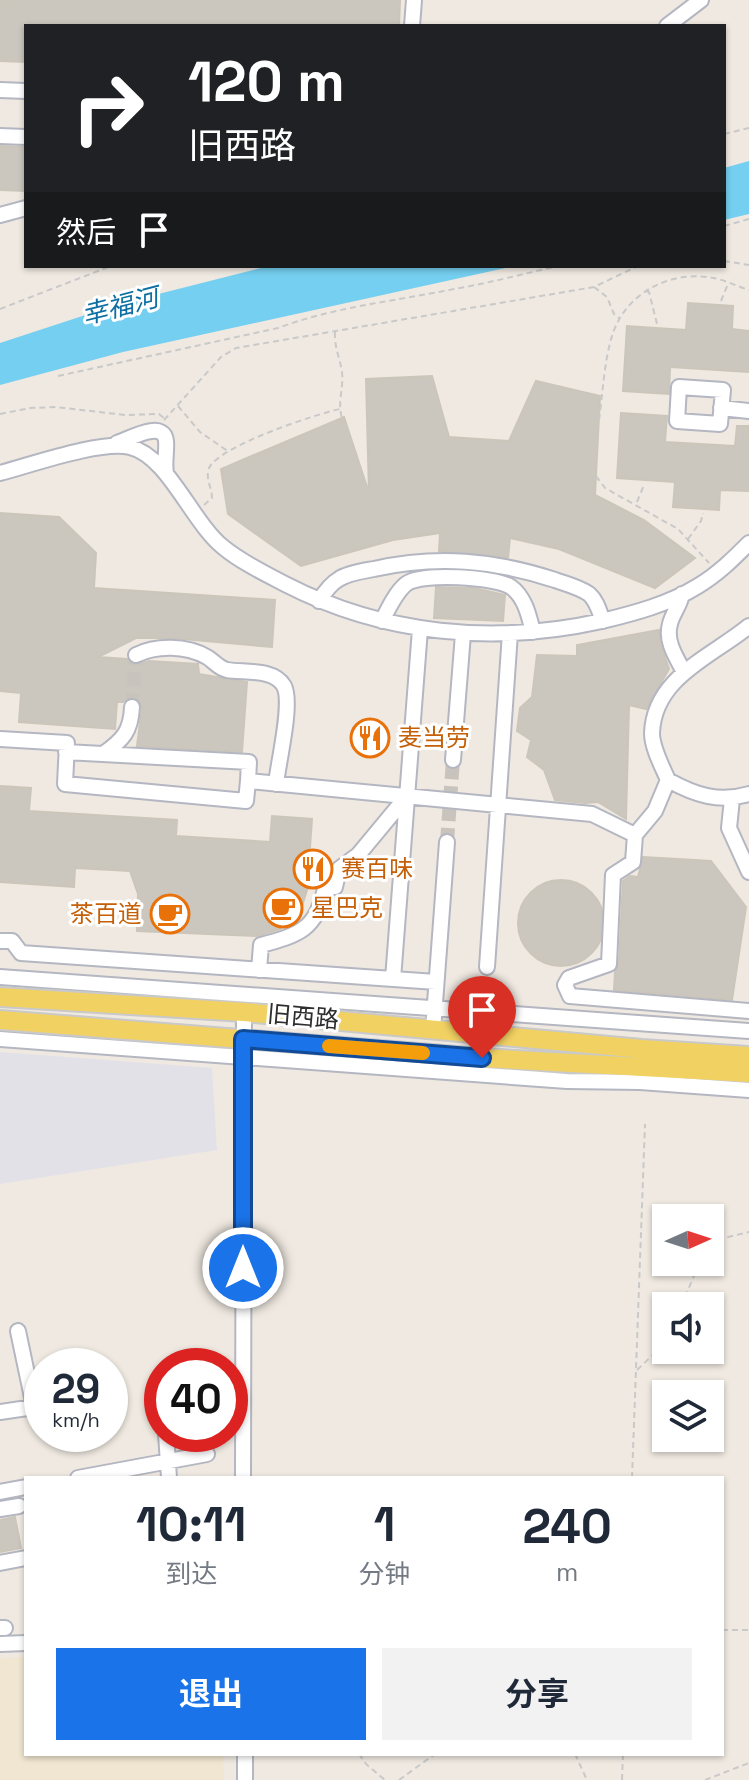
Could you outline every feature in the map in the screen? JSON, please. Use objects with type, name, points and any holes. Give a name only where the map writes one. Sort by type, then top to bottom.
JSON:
[{"type":"main road","name":"旧西路","points":[[0,997],[244,1012],[749,1056]]},
{"type":"main road","name":"旧西路","points":[[0,1020],[243,1048],[749,1073]]},
{"type":"street","points":[[412,24],[414,0]]},
{"type":"street","points":[[670,24],[701,0]]},
{"type":"street","points":[[0,90],[24,91]]},
{"type":"street","points":[[0,136],[24,137]]},
{"type":"street","points":[[0,215],[24,209]]},
{"type":"street","points":[[721,408],[749,411]]},
{"type":"street","points":[[0,473],[107,447],[160,424],[166,437],[166,474]]},
{"type":"street","points":[[107,447],[130,447],[153,459],[221,546],[248,564],[319,601],[382,621],[420,629],[463,634],[533,632],[627,615],[682,594],[717,574],[749,543]]},
{"type":"street","points":[[319,601],[327,588],[339,578],[363,571],[416,561],[466,561],[509,567],[574,587],[596,602],[603,621]]},
{"type":"street","points":[[382,621],[407,583],[422,578],[469,579],[495,581],[510,586],[521,597],[533,632]]},
{"type":"street","points":[[682,594],[679,608],[670,622],[669,640],[684,672]]},
{"type":"street","points":[[393,979],[420,629]]},
{"type":"street","points":[[747,631],[673,681],[660,702],[652,733],[668,780],[687,791],[708,797],[732,799],[749,794]]},
{"type":"street","points":[[487,967],[510,633]]},
{"type":"street","points":[[453,760],[463,634]]},
{"type":"street","points":[[136,655],[159,647],[193,651],[222,669],[265,674],[279,680],[286,689],[286,720],[276,784]]},
{"type":"street","points":[[103,754],[127,735],[132,707]]},
{"type":"street","points":[[0,739],[67,743],[66,752],[65,784],[246,801],[249,762],[66,752]]},
{"type":"street","points":[[668,780],[655,811],[635,835],[633,862],[613,875],[609,964],[569,978],[565,985],[570,996],[749,1011]]},
{"type":"street","points":[[248,781],[592,814],[635,835]]},
{"type":"street","points":[[259,970],[261,945],[285,939],[305,928],[321,911],[325,888],[335,887],[339,869],[358,855],[407,796]]},
{"type":"street","points":[[732,799],[729,828],[749,872]]},
{"type":"street","points":[[433,1030],[447,842]]},
{"type":"street","points":[[0,941],[12,941],[21,953],[436,982]]},
{"type":"street","points":[[0,977],[749,1031]]},
{"type":"street","points":[[243,1476],[244,1012]]},
{"type":"street","points":[[0,1039],[243,1048],[567,1081],[640,1082],[749,1090]]},
{"type":"street","points":[[0,1412],[34,1407],[18,1331]]},
{"type":"street","points":[[167,1452],[169,1476]]},
{"type":"street","points":[[89,1476],[207,1454]]},
{"type":"street","points":[[0,1492],[24,1487]]},
{"type":"street","points":[[0,1509],[19,1506]]},
{"type":"street","points":[[0,1563],[24,1558]]},
{"type":"street","points":[[0,1644],[24,1643]]},
{"type":"street","points":[[245,1756],[245,1780]]},
{"type":"path","points":[[726,134],[749,128]]},
{"type":"path","points":[[726,225],[749,219]]},
{"type":"path","points":[[726,261],[749,265]]},
{"type":"path","points":[[0,309],[106,268]]},
{"type":"path","points":[[58,376],[278,328],[353,307],[458,289],[549,268]]},
{"type":"path","points":[[160,424],[228,351],[580,287],[594,287],[634,268]]},
{"type":"path","points":[[599,420],[609,347],[631,300],[645,290],[692,277],[706,277],[749,290]]},
{"type":"path","points":[[721,301],[728,283]]},
{"type":"path","points":[[594,287],[607,297],[614,314],[620,318]]},
{"type":"path","points":[[645,290],[649,292],[654,305],[657,324]]},
{"type":"path","points":[[335,331],[334,342],[342,374],[342,418]]},
{"type":"path","points":[[178,405],[200,432],[229,453]]},
{"type":"path","points":[[0,414],[56,407],[125,415],[159,414],[160,424]]},
{"type":"path","points":[[193,513],[212,498],[208,483],[213,462],[259,437],[310,416],[340,409]]},
{"type":"path","points":[[596,476],[605,488],[678,529],[717,574]]},
{"type":"path","points":[[636,504],[644,485]]},
{"type":"path","points":[[688,539],[703,513]]},
{"type":"path","points":[[632,1476],[645,1124]]},
{"type":"path","points":[[724,1238],[749,1232]]},
{"type":"path","points":[[636,1370],[652,1355]]},
{"type":"path","points":[[724,1630],[749,1630]]},
{"type":"path","points":[[360,1756],[385,1780]]},
{"type":"path","points":[[399,1780],[432,1756]]},
{"type":"path","points":[[576,1756],[587,1780]]},
{"type":"path","points":[[622,1780],[623,1756]]},
{"type":"path","points":[[705,1780],[749,1763]]},
{"type":"shaded area","points":[[0,1052],[212,1068],[217,1150],[0,1184]]},
{"type":"shaded area","points":[[24,1657],[24,1756],[223,1756],[224,1780],[0,1780],[0,1658]]},
{"type":"water","points":[[749,161],[749,214],[726,220],[726,167]]},
{"type":"water","name":"幸福河","points":[[261,268],[506,268],[123,352],[0,385],[0,343],[119,304]]},
{"type":"building","points":[[0,0],[400,0],[399,24],[24,24],[24,62],[0,61]]},
{"type":"building","points":[[0,146],[24,147],[24,191],[0,190]]},
{"type":"building","points":[[688,303],[733,306],[732,329],[749,331],[749,372],[670,367],[669,394],[623,391],[627,326],[686,330]]},
{"type":"building","points":[[432,376],[449,437],[509,441],[536,381],[600,396],[595,495],[644,520],[695,558],[655,588],[559,549],[510,538],[508,558],[439,551],[440,533],[393,540],[301,566],[228,514],[221,469],[344,417],[369,493],[366,379]]},
{"type":"building","points":[[621,413],[667,416],[665,442],[735,446],[737,426],[749,426],[749,491],[720,490],[719,510],[673,507],[675,482],[617,478]]},
{"type":"building","points":[[0,513],[59,517],[96,553],[94,588],[275,600],[272,647],[136,638],[98,657],[127,659],[135,665],[149,661],[198,664],[199,674],[247,682],[242,752],[137,746],[142,707],[134,697],[117,702],[115,729],[19,722],[21,693],[0,691]]},
{"type":"building","points":[[436,587],[474,588],[505,595],[503,621],[434,618]]},
{"type":"building","points":[[659,630],[669,669],[646,709],[629,705],[626,819],[598,802],[555,800],[544,770],[527,757],[531,740],[517,731],[520,708],[532,697],[537,655],[577,656],[577,645]]},
{"type":"building","points":[[0,786],[31,788],[29,811],[177,820],[176,836],[270,842],[272,816],[312,819],[307,890],[301,909],[280,929],[257,936],[137,931],[138,894],[130,871],[75,868],[74,887],[0,882]]},
{"type":"building","points":[[643,857],[711,861],[746,907],[732,1000],[614,990],[615,972],[619,964],[623,881],[630,876],[638,877]]},
{"type":"building","points":[[561,880],[577,884],[591,893],[600,907],[604,923],[600,939],[591,953],[577,962],[561,966],[545,962],[531,953],[522,939],[518,923],[522,907],[531,893],[545,884]]},
{"type":"building","points":[[15,1517],[21,1548],[0,1552],[0,1520]]},
{"type":"tunnel","points":[[132,707],[136,655]]},
{"type":"tunnel","points":[[447,842],[453,760]]},
{"type":"slow traffic","points":[[329,1046],[423,1053]]},
{"type":"place","name":"麦当劳","points":[[370,738]]},
{"type":"place","name":"赛百味","points":[[313,869]]},
{"type":"place","name":"星巴克","points":[[283,908]]},
{"type":"place","name":"茶百道","points":[[170,914]]},
{"type":"route","points":[[243,1268],[243,1039],[482,1058]]}]
